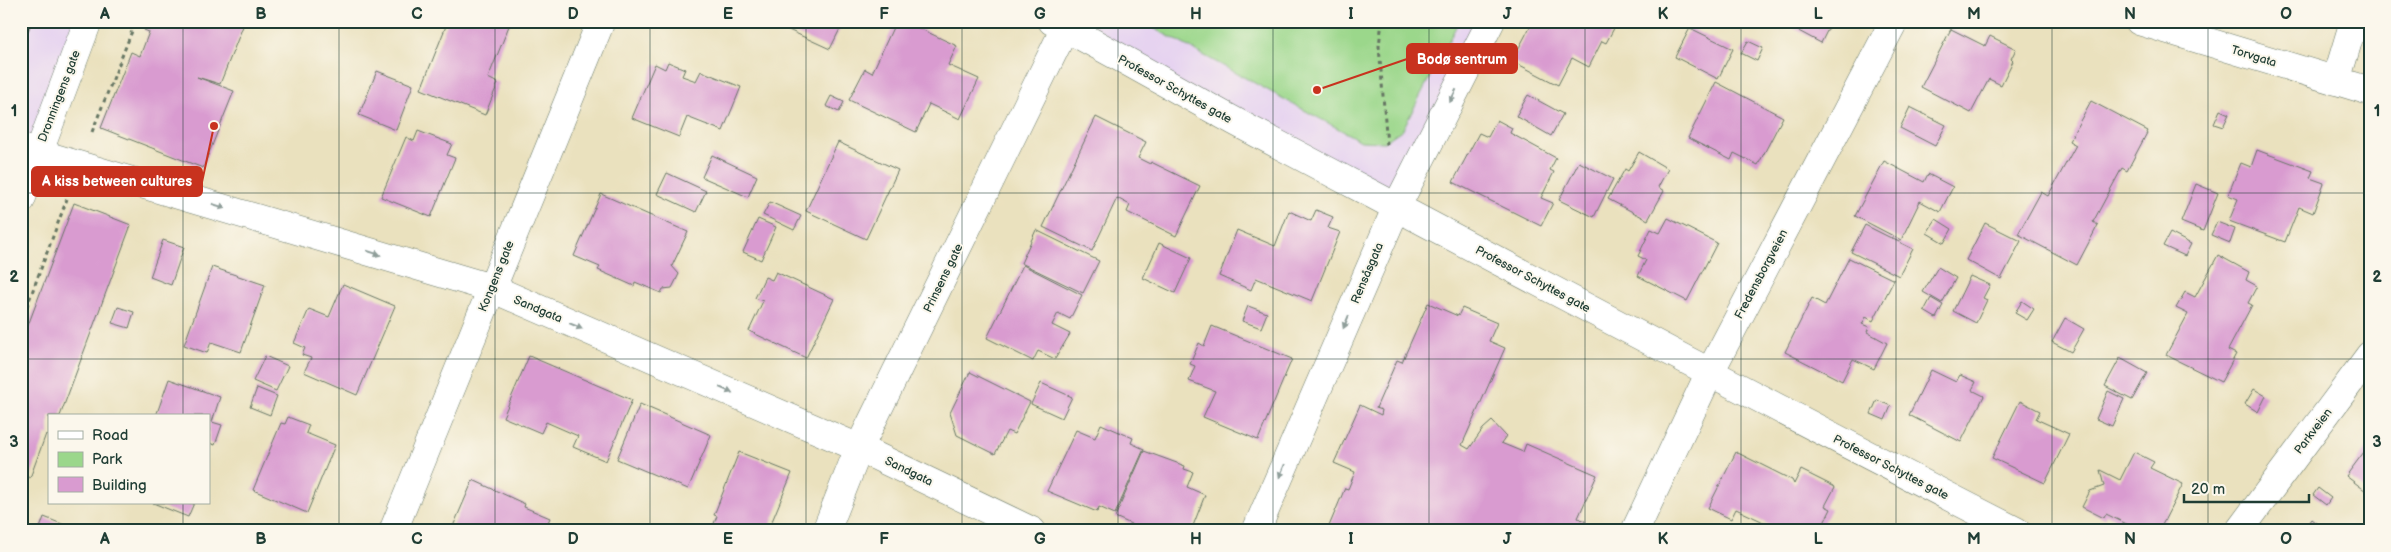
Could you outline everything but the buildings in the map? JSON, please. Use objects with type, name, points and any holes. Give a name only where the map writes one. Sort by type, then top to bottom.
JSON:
[{"type":"street","name":"Dronningens gate","points":[[21,200],[30,150],[88,21]]},
{"type":"street","name":"Kongens gate","points":[[392,531],[601,21]]},
{"type":"street","name":"Rensåsgata","points":[[1256,531],[1397,206],[1491,21]]},
{"type":"street","name":"Fredensborgveien","points":[[1636,531],[1709,374],[1894,21]]},
{"type":"street","name":"Torvgata","points":[[2139,21],[2370,91]]},
{"type":"street","points":[[2336,81],[2354,21]]},
{"type":"street","name":"Professor Schyttes gate","points":[[1059,24],[1248,128],[1709,374],[2016,531]]},
{"type":"street","name":"Prinsens gate","points":[[826,531],[859,448],[1059,24]]},
{"type":"street","name":"Sandgata","points":[[30,150],[491,288],[859,448],[1032,531]]},
{"type":"street","name":"Parkveien","points":[[2238,531],[2370,356]]},
{"type":"path","points":[[92,133],[136,21]]},
{"type":"path","points":[[1382,21],[1379,46],[1388,154]]},
{"type":"path","points":[[21,322],[69,195]]},
{"type":"shaded area","points":[[21,21],[88,21],[21,200]]},
{"type":"shaded area","points":[[1052,21],[1491,21],[1397,206]]},
{"type":"green space","points":[[1145,21],[1459,21],[1403,129],[1384,142],[1361,141],[1148,25]]},
{"type":"place","name":"Bodø sentrum","points":[[1317,90]]},
{"type":"place","name":"A kiss between cultures","points":[[214,126]]}]
